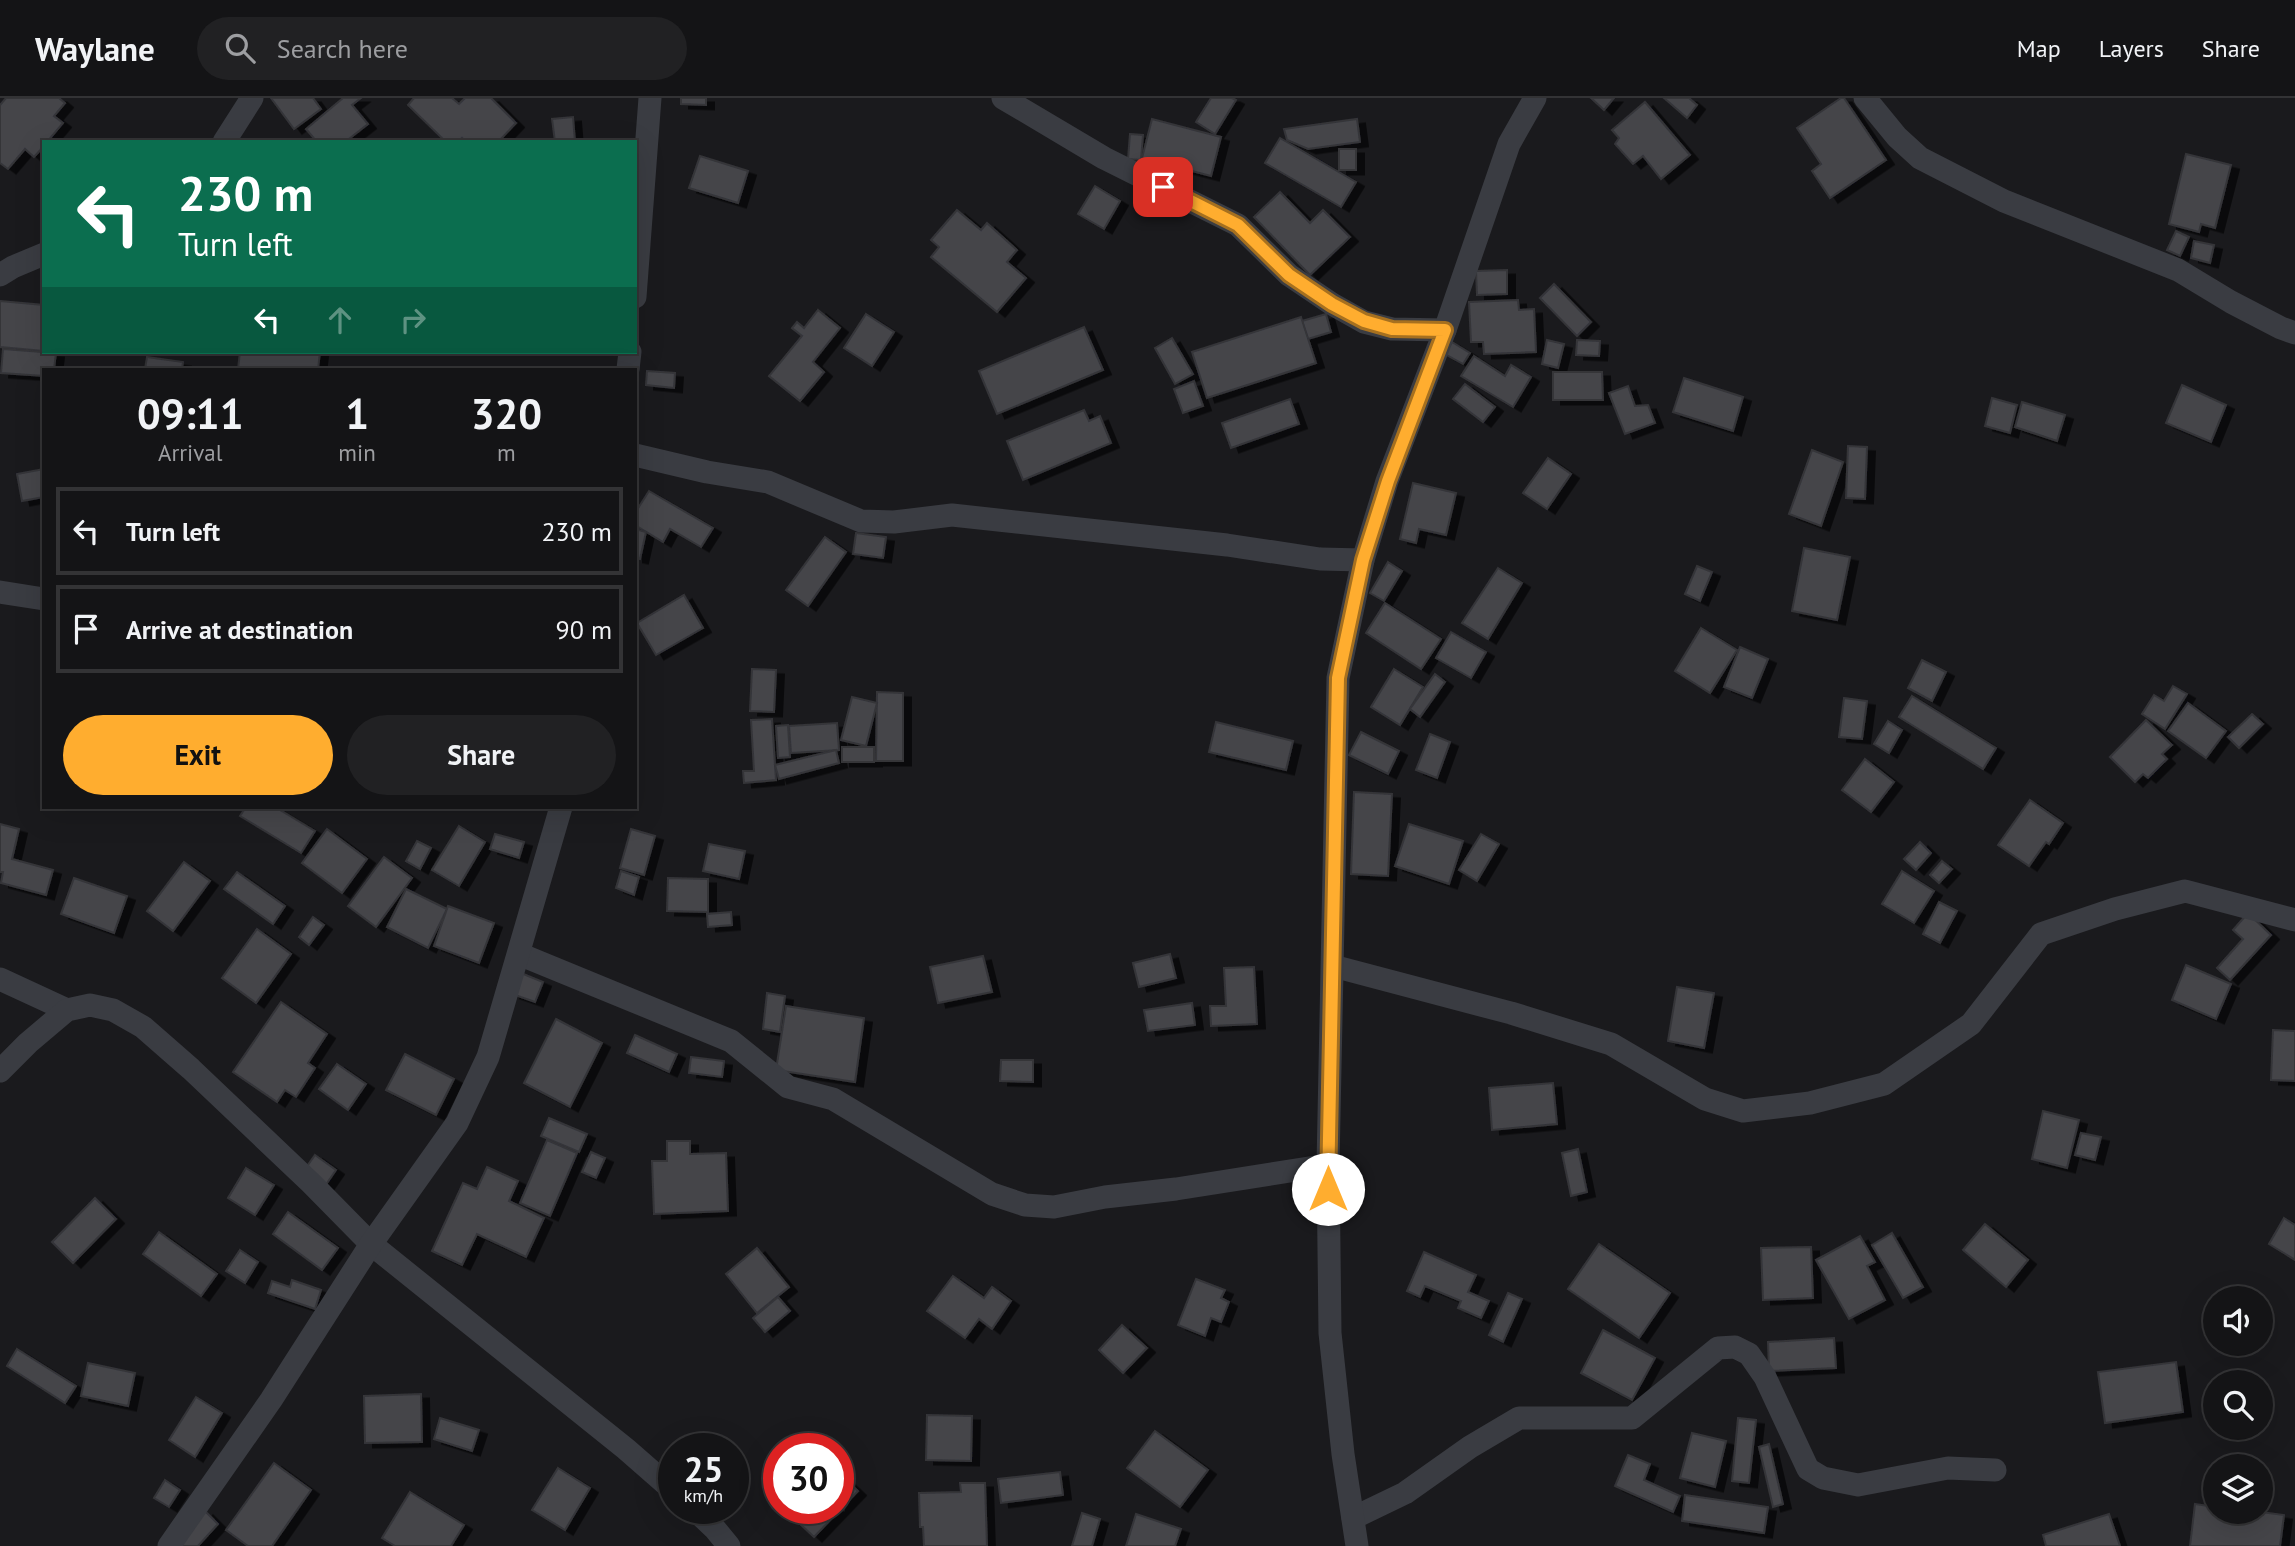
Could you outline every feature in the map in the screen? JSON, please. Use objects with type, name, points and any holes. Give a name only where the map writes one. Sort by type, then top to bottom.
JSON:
[{"type":"street","points":[[225,140],[252,98]]},
{"type":"street","points":[[637,270],[650,98]]},
{"type":"street","points":[[1003,98],[1104,158],[1238,225],[1289,275],[1332,304],[1364,321],[1392,329],[1445,330]]},
{"type":"street","points":[[1357,1546],[1343,1454],[1330,1333],[1328,1165],[1338,678],[1363,560],[1388,481],[1445,330],[1508,144],[1535,98]]},
{"type":"street","points":[[1865,98],[1920,158],[2004,201],[2178,270],[2231,302],[2295,333]]},
{"type":"street","points":[[0,275],[42,255]]},
{"type":"street","points":[[637,455],[707,472],[768,482],[861,521],[894,522],[952,515],[1227,545],[1320,559],[1363,560]]},
{"type":"street","points":[[0,592],[42,599]]},
{"type":"street","points":[[169,1546],[271,1400],[371,1244],[457,1123],[488,1057],[559,809]]},
{"type":"street","points":[[1333,966],[1511,1013],[1611,1044],[1705,1099],[1743,1111],[1810,1103],[1884,1084],[1971,1024],[2041,934],[2115,909],[2185,891],[2295,920]]},
{"type":"street","points":[[519,954],[731,1041],[788,1087],[833,1099],[992,1194],[1025,1205],[1054,1207],[1328,1165]]},
{"type":"street","points":[[0,979],[67,1010]]},
{"type":"street","points":[[0,1071],[67,1010],[90,1005],[113,1010],[143,1027],[311,1183],[371,1244],[658,1477]]},
{"type":"street","points":[[1353,1518],[1405,1493],[1470,1447],[1519,1418],[1632,1418],[1718,1348],[1735,1347],[1749,1354],[1765,1377],[1808,1469],[1823,1478],[1858,1485],[1948,1468],[1995,1469]]},
{"type":"street","points":[[710,1524],[729,1546]]},
{"type":"building","points":[[6,98],[59,98],[65,103],[54,116],[63,123],[49,140],[42,140],[42,148],[34,157],[25,149],[8,169],[0,163],[0,105]]},
{"type":"building","points":[[271,98],[313,98],[321,109],[294,129]]},
{"type":"building","points":[[343,98],[361,98],[352,105],[368,124],[348,140],[315,140],[306,129]]},
{"type":"building","points":[[414,98],[452,98],[459,104],[465,98],[491,98],[516,123],[500,140],[444,140],[408,105]]},
{"type":"building","points":[[681,98],[706,98],[706,105],[681,104]]},
{"type":"building","points":[[1211,98],[1236,100],[1215,134],[1196,122]]},
{"type":"building","points":[[1591,98],[1614,98],[1604,110]]},
{"type":"building","points":[[1664,98],[1689,98],[1697,105],[1687,118]]},
{"type":"building","points":[[1844,98],[1886,160],[1830,198],[1812,171],[1821,164],[1797,128]]},
{"type":"building","points":[[1645,102],[1690,155],[1661,179],[1643,156],[1633,164],[1615,144],[1619,138],[1612,130]]},
{"type":"building","points":[[573,117],[575,140],[555,140],[552,119]]},
{"type":"building","points":[[1152,119],[1221,137],[1211,176],[1142,158]]},
{"type":"building","points":[[1357,119],[1360,142],[1308,149],[1287,140],[1284,129]]},
{"type":"building","points":[[1130,134],[1143,135],[1141,160],[1128,159]]},
{"type":"building","points":[[1280,138],[1356,182],[1341,207],[1265,163]]},
{"type":"building","points":[[1339,149],[1356,149],[1356,170],[1339,170]]},
{"type":"building","points":[[2186,154],[2231,165],[2215,228],[2201,224],[2199,232],[2169,224]]},
{"type":"building","points":[[700,156],[748,171],[738,203],[689,188]]},
{"type":"building","points":[[1095,186],[1120,201],[1104,229],[1078,214]]},
{"type":"building","points":[[1280,192],[1310,223],[1323,210],[1350,237],[1310,275],[1254,217]]},
{"type":"building","points":[[957,210],[981,230],[987,223],[1017,250],[1007,262],[1026,278],[997,312],[931,257],[939,247],[931,240]]},
{"type":"building","points":[[2176,231],[2189,237],[2180,256],[2167,250]]},
{"type":"building","points":[[2194,241],[2214,245],[2210,263],[2191,258]]},
{"type":"building","points":[[1507,270],[1507,294],[1477,295],[1476,271]]},
{"type":"building","points":[[1554,284],[1591,322],[1577,336],[1540,298]]},
{"type":"building","points":[[1518,300],[1519,310],[1534,309],[1536,352],[1484,354],[1483,342],[1471,342],[1469,302]]},
{"type":"building","points":[[0,301],[42,305],[42,351],[0,347]]},
{"type":"building","points":[[818,310],[840,328],[813,362],[824,372],[800,401],[769,376],[802,336],[792,328],[797,322],[804,328]]},
{"type":"building","points":[[866,314],[894,332],[872,366],[844,348]]},
{"type":"building","points":[[1326,314],[1331,332],[1308,339],[1302,321]]},
{"type":"building","points":[[1301,317],[1316,363],[1207,398],[1192,352]]},
{"type":"building","points":[[1084,327],[1103,370],[997,414],[979,371]]},
{"type":"building","points":[[1172,338],[1193,374],[1175,384],[1155,348]]},
{"type":"building","points":[[1547,340],[1564,344],[1558,368],[1542,364]]},
{"type":"building","points":[[1577,340],[1600,341],[1599,356],[1576,355]]},
{"type":"building","points":[[1452,342],[1470,353],[1463,364],[1445,354]]},
{"type":"building","points":[[3,349],[56,354],[54,368],[42,368],[42,376],[1,373]]},
{"type":"building","points":[[240,354],[320,354],[318,368],[238,368]]},
{"type":"building","points":[[1474,356],[1505,376],[1511,365],[1531,377],[1513,407],[1461,376]]},
{"type":"building","points":[[147,357],[183,362],[182,368],[145,368]]},
{"type":"building","points":[[647,371],[675,373],[674,388],[646,385]]},
{"type":"building","points":[[1553,372],[1602,372],[1603,400],[1553,400]]},
{"type":"building","points":[[1684,378],[1743,397],[1733,431],[1673,412]]},
{"type":"building","points":[[1194,381],[1203,406],[1183,413],[1174,389]]},
{"type":"building","points":[[1465,384],[1495,407],[1483,422],[1453,399]]},
{"type":"building","points":[[2182,385],[2226,405],[2211,442],[2166,423]]},
{"type":"building","points":[[1628,386],[1635,406],[1648,405],[1655,423],[1625,434],[1609,393]]},
{"type":"building","points":[[1992,398],[2017,405],[2010,433],[1985,426]]},
{"type":"building","points":[[1290,399],[1299,424],[1231,448],[1222,423]]},
{"type":"building","points":[[2022,402],[2065,415],[2057,441],[2015,427]]},
{"type":"building","points":[[1084,410],[1089,421],[1100,416],[1111,443],[1023,480],[1007,441]]},
{"type":"building","points":[[1848,446],[1867,447],[1865,499],[1846,498]]},
{"type":"building","points":[[1812,450],[1843,462],[1821,526],[1789,514]]},
{"type":"building","points":[[1548,458],[1571,474],[1547,509],[1523,493]]},
{"type":"building","points":[[42,469],[42,497],[22,501],[17,474]]},
{"type":"building","points":[[1413,483],[1456,493],[1446,535],[1419,529],[1416,543],[1400,539]]},
{"type":"building","points":[[649,491],[713,528],[701,547],[670,529],[663,542],[637,526],[637,510]]},
{"type":"building","points":[[637,530],[646,532],[640,559],[637,558]]},
{"type":"building","points":[[856,533],[886,537],[883,558],[853,554]]},
{"type":"building","points":[[825,537],[846,552],[808,606],[786,590]]},
{"type":"building","points":[[1804,548],[1850,557],[1837,620],[1792,611]]},
{"type":"building","points":[[1388,562],[1402,571],[1384,601],[1370,593]]},
{"type":"building","points":[[1697,566],[1712,572],[1700,601],[1685,594]]},
{"type":"building","points":[[1498,568],[1522,583],[1488,639],[1462,623]]},
{"type":"building","points":[[684,595],[703,628],[656,655],[637,623]]},
{"type":"building","points":[[1385,603],[1441,639],[1421,669],[1366,633]]},
{"type":"building","points":[[1701,628],[1737,650],[1710,693],[1675,671]]},
{"type":"building","points":[[1451,632],[1486,652],[1471,678],[1436,658]]},
{"type":"building","points":[[1740,647],[1768,659],[1752,698],[1724,687]]},
{"type":"building","points":[[1922,660],[1946,672],[1932,701],[1908,688]]},
{"type":"building","points":[[752,669],[776,670],[774,712],[750,711]]},
{"type":"building","points":[[1394,669],[1423,687],[1400,725],[1371,707]]},
{"type":"building","points":[[1435,674],[1445,682],[1420,717],[1410,709]]},
{"type":"building","points":[[2173,686],[2187,694],[2165,729],[2142,714],[2154,695],[2164,701]]},
{"type":"building","points":[[877,692],[903,693],[903,761],[876,761]]},
{"type":"building","points":[[1912,696],[1996,748],[1983,769],[1899,717]]},
{"type":"building","points":[[852,697],[877,703],[866,746],[841,740]]},
{"type":"building","points":[[1844,698],[1867,701],[1862,739],[1839,737]]},
{"type":"building","points":[[2188,703],[2226,731],[2206,758],[2168,731]]},
{"type":"building","points":[[2252,714],[2263,724],[2239,748],[2228,737]]},
{"type":"building","points":[[772,719],[776,780],[744,783],[743,771],[754,771],[751,720]]},
{"type":"building","points":[[2146,720],[2172,745],[2162,754],[2167,759],[2148,778],[2143,774],[2135,782],[2110,757]]},
{"type":"building","points":[[1888,721],[1902,730],[1889,753],[1874,744]]},
{"type":"building","points":[[1216,722],[1293,741],[1286,770],[1209,752]]},
{"type":"building","points":[[837,723],[839,750],[791,753],[789,726]]},
{"type":"building","points":[[788,725],[790,757],[778,758],[776,726]]},
{"type":"building","points":[[1361,732],[1399,751],[1388,774],[1349,755]]},
{"type":"building","points":[[1430,734],[1450,742],[1437,778],[1416,770]]},
{"type":"building","points":[[842,747],[874,747],[874,762],[842,762]]},
{"type":"building","points":[[836,750],[839,763],[779,779],[775,765]]},
{"type":"building","points":[[1865,759],[1894,782],[1871,812],[1842,790]]},
{"type":"building","points":[[1354,792],[1392,794],[1388,876],[1351,874]]},
{"type":"building","points":[[2030,800],[2063,823],[2029,866],[1998,845]]},
{"type":"building","points":[[245,809],[278,809],[315,831],[301,853],[240,816]]},
{"type":"building","points":[[0,824],[19,829],[12,859],[53,870],[46,895],[1,883],[3,872],[0,872]]},
{"type":"building","points":[[1409,824],[1463,841],[1449,884],[1395,866]]},
{"type":"building","points":[[459,826],[485,842],[459,886],[432,870]]},
{"type":"building","points":[[327,829],[367,859],[342,893],[302,863]]},
{"type":"building","points":[[631,829],[655,836],[644,875],[620,868]]},
{"type":"building","points":[[495,834],[524,842],[519,858],[490,849]]},
{"type":"building","points":[[1481,834],[1499,844],[1477,881],[1459,870]]},
{"type":"building","points":[[417,841],[431,848],[420,869],[406,861]]},
{"type":"building","points":[[1920,842],[1931,853],[1916,870],[1904,859]]},
{"type":"building","points":[[709,844],[745,851],[739,879],[703,871]]},
{"type":"building","points":[[384,857],[412,878],[376,927],[348,906]]},
{"type":"building","points":[[1942,861],[1952,869],[1939,883],[1930,875]]},
{"type":"building","points":[[184,862],[210,881],[173,931],[147,911]]},
{"type":"building","points":[[621,871],[639,877],[634,895],[616,888]]},
{"type":"building","points":[[1902,871],[1934,891],[1914,923],[1882,904]]},
{"type":"building","points":[[237,872],[285,906],[273,924],[224,889]]},
{"type":"building","points":[[74,878],[127,896],[114,933],[61,914]]},
{"type":"building","points":[[668,878],[708,879],[708,912],[667,911]]},
{"type":"building","points":[[406,889],[447,909],[428,948],[387,927]]},
{"type":"building","points":[[1939,902],[1957,911],[1940,943],[1923,934]]},
{"type":"building","points":[[448,906],[494,923],[479,963],[434,946]]},
{"type":"building","points":[[731,912],[732,925],[708,927],[707,914]]},
{"type":"building","points":[[2248,913],[2271,935],[2230,980],[2217,968],[2243,939],[2233,930]]},
{"type":"building","points":[[313,917],[324,925],[309,945],[299,937]]},
{"type":"building","points":[[257,929],[291,954],[256,1003],[222,978]]},
{"type":"building","points":[[1170,954],[1176,978],[1139,987],[1133,963]]},
{"type":"building","points":[[983,956],[992,992],[938,1003],[930,967]]},
{"type":"building","points":[[2186,965],[2231,984],[2216,1019],[2172,1000]]},
{"type":"building","points":[[1254,967],[1257,1024],[1211,1026],[1210,1006],[1226,1006],[1224,968]]},
{"type":"building","points":[[521,973],[543,982],[535,1002],[512,994]]},
{"type":"building","points":[[1677,987],[1714,993],[1704,1048],[1668,1041]]},
{"type":"building","points":[[767,993],[785,996],[780,1032],[763,1029]]},
{"type":"building","points":[[281,1002],[327,1034],[308,1063],[315,1068],[296,1097],[285,1090],[277,1102],[233,1072]]},
{"type":"building","points":[[1192,1003],[1195,1025],[1148,1031],[1144,1010]]},
{"type":"building","points":[[786,1006],[864,1018],[855,1082],[776,1070]]},
{"type":"building","points":[[556,1019],[602,1043],[570,1107],[524,1083]]},
{"type":"building","points":[[2273,1030],[2295,1031],[2295,1081],[2271,1080]]},
{"type":"building","points":[[635,1035],[677,1054],[669,1072],[627,1053]]},
{"type":"building","points":[[405,1054],[454,1079],[436,1115],[386,1090]]},
{"type":"building","points":[[691,1057],[724,1061],[722,1077],[689,1073]]},
{"type":"building","points":[[1001,1060],[1033,1060],[1033,1082],[1000,1081]]},
{"type":"building","points":[[337,1064],[366,1084],[348,1110],[319,1089]]},
{"type":"building","points":[[1553,1083],[1557,1124],[1492,1130],[1489,1088]]},
{"type":"building","points":[[2043,1111],[2079,1120],[2067,1168],[2032,1159]]},
{"type":"building","points":[[549,1118],[587,1134],[579,1152],[541,1136]]},
{"type":"building","points":[[2081,1133],[2101,1137],[2095,1160],[2075,1155]]},
{"type":"building","points":[[547,1140],[577,1153],[550,1216],[520,1203]]},
{"type":"building","points":[[667,1141],[690,1141],[690,1154],[726,1153],[728,1211],[654,1214],[652,1161],[667,1161]]},
{"type":"building","points":[[1578,1149],[1587,1192],[1571,1196],[1562,1153]]},
{"type":"building","points":[[591,1152],[605,1158],[596,1178],[582,1172]]},
{"type":"building","points":[[315,1155],[336,1170],[325,1186],[303,1172]]},
{"type":"building","points":[[487,1167],[518,1181],[509,1201],[544,1218],[526,1257],[477,1234],[462,1265],[432,1251],[463,1183],[477,1189]]},
{"type":"building","points":[[246,1168],[274,1185],[255,1215],[228,1198]]},
{"type":"building","points":[[95,1198],[116,1219],[73,1263],[52,1242]]},
{"type":"building","points":[[288,1212],[338,1248],[322,1270],[273,1234]]},
{"type":"building","points":[[2284,1218],[2295,1225],[2295,1260],[2269,1244]]},
{"type":"building","points":[[1985,1224],[2028,1260],[2006,1287],[1963,1250]]},
{"type":"building","points":[[159,1232],[217,1274],[201,1296],[143,1254]]},
{"type":"building","points":[[1892,1233],[1923,1287],[1903,1298],[1872,1245]]},
{"type":"building","points":[[1860,1236],[1875,1262],[1867,1266],[1885,1300],[1849,1319],[1816,1260]]},
{"type":"building","points":[[1599,1244],[1670,1293],[1639,1338],[1568,1289]]},
{"type":"building","points":[[1811,1247],[1813,1298],[1763,1300],[1761,1248]]},
{"type":"building","points":[[757,1248],[789,1287],[757,1313],[726,1274]]},
{"type":"building","points":[[240,1250],[258,1262],[245,1283],[226,1271]]},
{"type":"building","points":[[1424,1252],[1476,1275],[1468,1292],[1489,1301],[1481,1318],[1458,1308],[1461,1301],[1425,1286],[1420,1297],[1407,1291]]},
{"type":"building","points":[[953,1276],[984,1298],[992,1287],[1011,1301],[992,1329],[979,1319],[965,1338],[927,1311]]},
{"type":"building","points":[[1196,1279],[1225,1290],[1221,1298],[1229,1302],[1221,1322],[1211,1318],[1205,1336],[1178,1325]]},
{"type":"building","points":[[292,1280],[321,1290],[315,1309],[268,1293],[272,1281],[290,1287]]},
{"type":"building","points":[[1508,1293],[1522,1299],[1503,1342],[1489,1335]]},
{"type":"building","points":[[778,1297],[790,1311],[765,1332],[753,1318]]},
{"type":"building","points":[[1122,1325],[1147,1348],[1123,1373],[1099,1350]]},
{"type":"building","points":[[1603,1330],[1655,1358],[1632,1400],[1581,1373]]},
{"type":"building","points":[[1834,1338],[1836,1368],[1769,1371],[1768,1342]]},
{"type":"building","points":[[17,1349],[76,1386],[65,1403],[7,1366]]},
{"type":"building","points":[[2176,1362],[2183,1412],[2105,1423],[2098,1372]]},
{"type":"building","points":[[88,1363],[135,1373],[128,1406],[81,1396]]},
{"type":"building","points":[[421,1394],[422,1442],[365,1443],[364,1396]]},
{"type":"building","points":[[196,1397],[222,1413],[195,1457],[169,1440]]},
{"type":"building","points":[[927,1415],[972,1416],[971,1461],[926,1460]]},
{"type":"building","points":[[440,1418],[479,1430],[472,1451],[434,1439]]},
{"type":"building","points":[[1738,1418],[1756,1420],[1749,1483],[1732,1481]]},
{"type":"building","points":[[1155,1431],[1208,1470],[1180,1507],[1127,1468]]},
{"type":"building","points":[[1692,1433],[1726,1441],[1715,1487],[1680,1478]]},
{"type":"building","points":[[1769,1444],[1783,1504],[1773,1507],[1759,1447]]},
{"type":"building","points":[[1628,1455],[1650,1464],[1644,1480],[1680,1496],[1673,1512],[1615,1486]]},
{"type":"building","points":[[274,1463],[311,1490],[272,1546],[248,1546],[226,1530]]},
{"type":"building","points":[[558,1468],[590,1488],[565,1530],[532,1510]]},
{"type":"building","points":[[1060,1472],[1063,1495],[1001,1503],[998,1479]]},
{"type":"building","points":[[165,1480],[180,1490],[169,1507],[154,1498]]},
{"type":"building","points":[[960,1483],[985,1483],[987,1546],[924,1546],[923,1527],[920,1527],[919,1493],[961,1492]]},
{"type":"building","points":[[410,1492],[464,1525],[451,1546],[395,1546],[382,1538]]},
{"type":"building","points":[[1685,1495],[1768,1507],[1764,1533],[1682,1521]]},
{"type":"building","points":[[2195,1504],[2203,1505],[2203,1524],[2273,1524],[2273,1514],[2284,1515],[2280,1546],[2190,1546]]},
{"type":"building","points":[[205,1511],[218,1524],[198,1546],[175,1546]]},
{"type":"building","points":[[1082,1513],[1100,1519],[1092,1546],[1072,1546]]},
{"type":"building","points":[[1136,1514],[1181,1529],[1175,1546],[1126,1546]]},
{"type":"building","points":[[2109,1514],[2120,1546],[2046,1546],[2043,1535]]},
{"type":"building","points":[[800,1524],[826,1524],[814,1537]]},
{"type":"route","points":[[1163,187],[1238,225],[1289,275],[1332,304],[1364,321],[1392,329],[1445,330],[1388,481],[1363,560],[1338,678],[1328,1189]]}]
